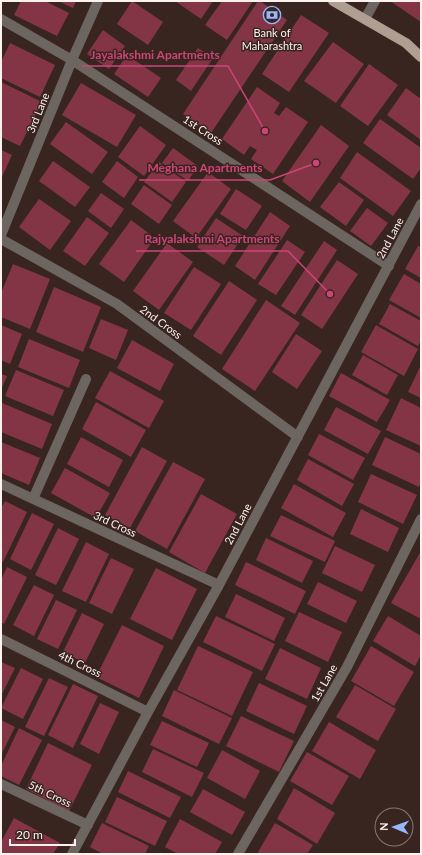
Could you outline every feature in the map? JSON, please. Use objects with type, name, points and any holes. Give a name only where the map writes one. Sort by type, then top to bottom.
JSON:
[{"type":"main road","points":[[333,1],[406,43],[421,57]]},
{"type":"main road","points":[[406,43],[421,46]]},
{"type":"street","name":"3rd Lane","points":[[1,235],[72,60],[98,1]]},
{"type":"street","points":[[365,19],[375,1]]},
{"type":"street","name":"1st Cross","points":[[1,19],[72,60],[389,266]]},
{"type":"street","name":"2nd Lane","points":[[72,854],[148,712],[219,585],[421,204]]},
{"type":"street","name":"2nd Cross","points":[[1,239],[117,304],[298,437]]},
{"type":"street","points":[[33,499],[86,379]]},
{"type":"street","name":"3rd Cross","points":[[1,484],[219,585]]},
{"type":"street","name":"1st Lane","points":[[238,854],[347,666],[421,519]]},
{"type":"street","name":"4th Cross","points":[[1,639],[148,712]]},
{"type":"street","name":"5th Cross","points":[[1,784],[88,826]]},
{"type":"building","points":[[21,1],[45,1],[69,13],[57,36],[14,15]]},
{"type":"building","points":[[58,1],[76,1],[73,8]]},
{"type":"building","points":[[132,1],[163,22],[148,45],[117,24]]},
{"type":"building","points":[[175,1],[213,1],[201,19]]},
{"type":"building","points":[[222,1],[253,1],[227,40],[205,25]]},
{"type":"building","points":[[258,1],[287,20],[211,133],[183,114]]},
{"type":"building","points":[[390,1],[421,1],[421,22]]},
{"type":"building","points":[[301,15],[329,33],[289,92],[262,74]]},
{"type":"building","points":[[103,30],[125,46],[109,69],[87,54]]},
{"type":"building","points":[[333,42],[364,64],[336,103],[304,81]]},
{"type":"building","points":[[10,43],[55,65],[40,97],[1,78],[1,62]]},
{"type":"building","points":[[198,48],[213,58],[191,91],[176,80]]},
{"type":"building","points":[[127,55],[161,78],[148,97],[114,74]]},
{"type":"building","points":[[369,64],[398,85],[368,126],[340,106]]},
{"type":"building","points":[[1,82],[42,102],[20,146],[1,137]]},
{"type":"building","points":[[81,83],[136,115],[117,147],[62,115]]},
{"type":"building","points":[[257,87],[280,103],[274,113],[279,116],[286,107],[308,122],[273,174],[251,159],[257,150],[250,146],[244,155],[222,139]]},
{"type":"building","points":[[406,88],[421,99],[421,140],[387,115]]},
{"type":"building","points":[[380,119],[421,148],[421,168],[413,179],[363,143]]},
{"type":"building","points":[[66,122],[108,152],[92,174],[50,144]]},
{"type":"building","points":[[321,125],[349,146],[310,202],[282,181]]},
{"type":"building","points":[[140,126],[166,145],[144,176],[118,157]]},
{"type":"building","points":[[173,148],[198,166],[188,181],[162,163]]},
{"type":"building","points":[[1,150],[12,155],[1,179]]},
{"type":"building","points":[[357,152],[411,191],[393,216],[340,178]]},
{"type":"building","points":[[53,161],[90,187],[75,207],[39,181]]},
{"type":"building","points":[[117,161],[138,177],[124,198],[102,182]]},
{"type":"building","points":[[159,162],[186,182],[172,202],[144,182]]},
{"type":"building","points":[[208,172],[231,189],[196,238],[173,221]]},
{"type":"building","points":[[339,182],[364,200],[346,226],[320,207]]},
{"type":"building","points":[[144,185],[172,205],[159,224],[131,204]]},
{"type":"building","points":[[236,189],[262,206],[246,230],[220,214]]},
{"type":"building","points":[[101,193],[124,209],[111,228],[88,211]]},
{"type":"building","points":[[39,199],[71,221],[50,250],[19,227]]},
{"type":"building","points":[[367,208],[388,223],[371,246],[350,231]]},
{"type":"building","points":[[270,212],[290,226],[255,280],[235,266]]},
{"type":"building","points":[[87,217],[109,233],[85,266],[63,251]]},
{"type":"building","points":[[216,218],[243,236],[224,265],[197,247]]},
{"type":"building","points":[[131,220],[155,238],[124,282],[99,264]]},
{"type":"building","points":[[287,240],[305,252],[276,295],[258,284]]},
{"type":"building","points":[[324,241],[337,250],[295,315],[281,306]]},
{"type":"building","points":[[167,243],[193,262],[159,310],[133,291]]},
{"type":"building","points":[[418,246],[421,247],[421,278],[405,269]]},
{"type":"building","points":[[337,260],[358,274],[322,329],[301,315]]},
{"type":"building","points":[[13,264],[50,279],[30,329],[1,317],[1,293]]},
{"type":"building","points":[[194,267],[221,284],[191,330],[164,313]]},
{"type":"building","points":[[404,274],[421,284],[421,318],[389,300]]},
{"type":"building","points":[[229,281],[257,300],[221,355],[193,336]]},
{"type":"building","points":[[54,287],[101,307],[83,352],[36,332]]},
{"type":"building","points":[[266,300],[300,323],[255,391],[222,369]]},
{"type":"building","points":[[390,304],[421,321],[421,341],[418,346],[379,324]]},
{"type":"building","points":[[101,319],[128,330],[116,360],[89,348]]},
{"type":"building","points":[[1,325],[22,334],[10,364],[1,360]]},
{"type":"building","points":[[376,325],[418,349],[404,376],[361,352]]},
{"type":"building","points":[[296,334],[322,351],[297,389],[272,372]]},
{"type":"building","points":[[29,339],[80,360],[69,388],[18,367]]},
{"type":"building","points":[[132,340],[174,364],[160,391],[117,368]]},
{"type":"building","points":[[363,355],[398,375],[387,395],[352,375]]},
{"type":"building","points":[[420,367],[421,368],[421,398],[408,392]]},
{"type":"building","points":[[16,370],[64,390],[53,416],[5,396]]},
{"type":"building","points":[[110,371],[164,401],[149,428],[95,398]]},
{"type":"building","points":[[341,373],[390,400],[377,422],[329,396]]},
{"type":"building","points":[[1,374],[7,376],[1,390]]},
{"type":"building","points":[[401,398],[421,408],[421,446],[386,430]]},
{"type":"building","points":[[96,402],[146,430],[131,457],[82,429]]},
{"type":"building","points":[[2,403],[52,424],[42,449],[1,432]]},
{"type":"building","points":[[336,407],[381,431],[368,454],[324,430]]},
{"type":"building","points":[[319,434],[365,458],[353,480],[308,455]]},
{"type":"building","points":[[81,437],[123,460],[109,487],[67,464]]},
{"type":"building","points":[[385,437],[421,454],[421,482],[419,487],[372,465]]},
{"type":"building","points":[[1,442],[40,458],[29,485],[1,473]]},
{"type":"building","points":[[142,447],[167,461],[130,528],[105,515]]},
{"type":"building","points":[[308,459],[354,484],[342,506],[297,480]]},
{"type":"building","points":[[173,462],[205,479],[167,549],[135,531]]},
{"type":"building","points":[[65,468],[110,493],[96,518],[51,493]]},
{"type":"building","points":[[371,474],[417,495],[403,524],[358,502]]},
{"type":"building","points":[[294,484],[346,513],[333,537],[281,508]]},
{"type":"building","points":[[201,494],[237,514],[205,573],[169,552]]},
{"type":"building","points":[[5,501],[27,512],[3,562],[1,561],[1,508]]},
{"type":"building","points":[[361,509],[399,528],[388,552],[350,534]]},
{"type":"building","points":[[32,513],[54,524],[31,570],[10,559]]},
{"type":"building","points":[[281,515],[335,541],[325,562],[270,536]]},
{"type":"building","points":[[58,528],[79,539],[56,585],[35,575]]},
{"type":"building","points":[[266,538],[313,561],[302,583],[256,560]]},
{"type":"building","points":[[86,542],[109,554],[86,602],[62,591]]},
{"type":"building","points":[[335,546],[375,565],[362,592],[322,573]]},
{"type":"building","points":[[421,551],[421,619],[391,603]]},
{"type":"building","points":[[111,558],[134,569],[112,614],[89,603]]},
{"type":"building","points":[[246,562],[306,591],[295,614],[235,585]]},
{"type":"building","points":[[7,567],[27,577],[4,624],[1,622],[1,580]]},
{"type":"building","points":[[156,568],[197,589],[172,640],[130,619]]},
{"type":"building","points":[[318,582],[357,601],[346,623],[307,604]]},
{"type":"building","points":[[34,585],[54,595],[34,636],[13,625]]},
{"type":"building","points":[[236,594],[285,618],[274,641],[225,617]]},
{"type":"building","points":[[56,600],[77,610],[58,649],[37,639]]},
{"type":"building","points":[[299,612],[342,632],[328,662],[285,641]]},
{"type":"building","points":[[82,613],[104,624],[85,663],[63,652]]},
{"type":"building","points":[[216,616],[275,644],[262,671],[203,642]]},
{"type":"building","points":[[388,616],[421,636],[421,655],[415,666],[373,641]]},
{"type":"building","points":[[122,625],[164,646],[139,698],[96,677]]},
{"type":"building","points":[[198,646],[253,672],[232,716],[177,690]]},
{"type":"building","points":[[371,646],[414,672],[394,706],[351,681]]},
{"type":"building","points":[[280,648],[321,668],[307,699],[265,679]]},
{"type":"building","points":[[1,662],[15,668],[1,696]]},
{"type":"building","points":[[21,668],[43,679],[23,719],[1,708]]},
{"type":"building","points":[[49,678],[68,687],[44,736],[25,727]]},
{"type":"building","points":[[259,683],[307,706],[294,734],[246,711]]},
{"type":"building","points":[[73,684],[98,696],[73,748],[48,735]]},
{"type":"building","points":[[355,685],[396,709],[378,741],[336,717]]},
{"type":"building","points":[[174,690],[232,718],[219,744],[162,716]]},
{"type":"building","points":[[100,703],[119,712],[99,754],[80,744]]},
{"type":"building","points":[[241,716],[294,741],[279,772],[226,746]]},
{"type":"building","points":[[1,720],[15,727],[1,755]]},
{"type":"building","points":[[162,721],[209,743],[197,767],[150,745]]},
{"type":"building","points":[[329,722],[376,750],[360,779],[312,751]]},
{"type":"building","points":[[19,728],[42,740],[19,785],[1,776],[1,766]]},
{"type":"building","points":[[48,743],[92,765],[69,811],[26,789]]},
{"type":"building","points":[[153,749],[204,773],[192,797],[142,772]]},
{"type":"building","points":[[222,750],[260,771],[245,799],[207,778]]},
{"type":"building","points":[[307,752],[349,776],[332,805],[290,781]]},
{"type":"building","points":[[128,771],[181,797],[170,818],[118,792]]},
{"type":"building","points":[[294,788],[335,813],[317,844],[277,819]]},
{"type":"building","points":[[203,789],[245,812],[232,835],[190,812]]},
{"type":"building","points":[[117,797],[167,821],[155,846],[105,822]]},
{"type":"building","points":[[14,818],[60,843],[53,854],[1,854],[1,842]]},
{"type":"building","points":[[180,819],[222,842],[215,854],[178,854],[165,847]]},
{"type":"building","points":[[102,823],[149,846],[145,854],[103,854],[90,847]]},
{"type":"building","points":[[275,823],[313,845],[307,854],[261,854],[258,852]]},
{"type":"place","name":"Bank of Maharashtra","points":[[272,15]]},
{"type":"place","name":"Jayalakshmi Apartments","points":[[265,131]]},
{"type":"place","name":"Meghana Apartments","points":[[316,163]]},
{"type":"place","name":"Rajyalakshmi Apartments","points":[[330,294]]}]
